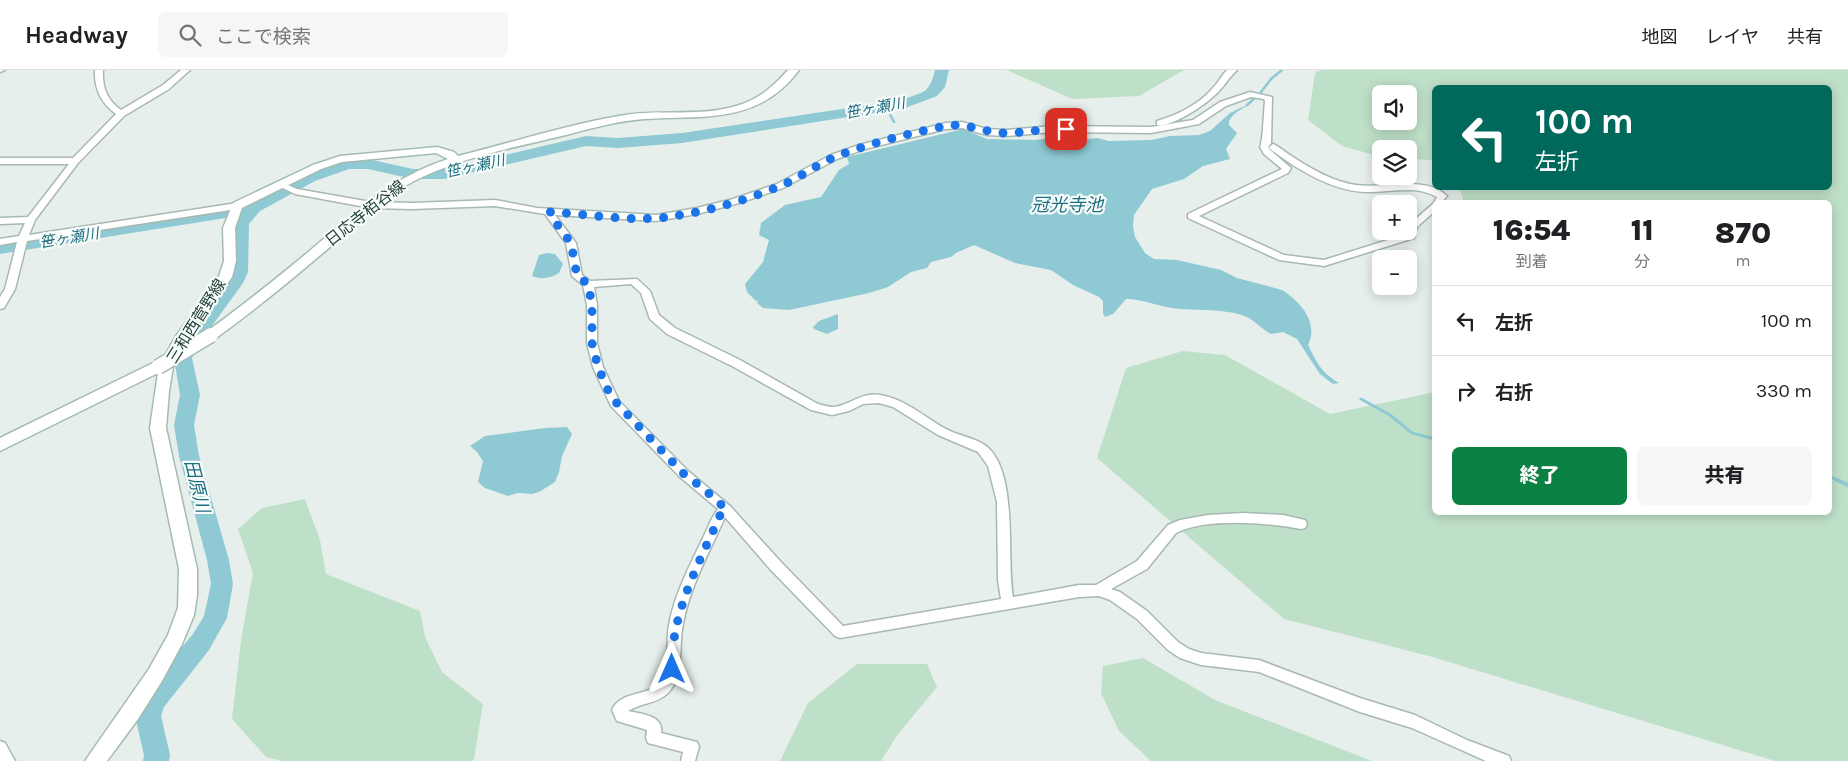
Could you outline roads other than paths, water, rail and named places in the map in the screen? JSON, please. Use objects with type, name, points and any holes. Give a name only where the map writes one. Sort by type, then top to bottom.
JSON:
[{"type":"main road","name":"日応寺栢谷線","points":[[0,446],[158,367],[211,335],[268,293],[371,205],[406,180],[429,169],[456,160],[626,118],[656,115],[710,114],[732,110],[761,100],[769,95],[794,70]]},
{"type":"main road","points":[[236,209],[317,167],[347,158],[437,150],[450,154],[456,160]]},
{"type":"main road","name":"三和西菅野線","points":[[95,761],[142,695],[165,657],[183,621],[190,592],[188,568],[158,428],[162,391],[166,367],[181,339],[225,277],[230,261],[229,228],[236,209]]},
{"type":"street","points":[[99,70],[99,90],[114,109],[121,114]]},
{"type":"street","points":[[0,306],[10,289],[22,242],[31,220],[75,161],[121,114],[166,87],[186,70]]},
{"type":"street","points":[[1142,130],[1146,127],[1172,120],[1189,111],[1213,92],[1224,76],[1233,70]]},
{"type":"street","points":[[283,186],[295,191],[371,205],[412,206],[495,203],[550,212],[656,218],[698,211],[780,186],[834,157],[862,147],[956,124],[988,132],[1006,133],[1042,129],[1142,130],[1196,122],[1223,104],[1254,93],[1268,97],[1269,100],[1266,126],[1267,143],[1264,147],[1267,152],[1287,168],[1285,171],[1192,216],[1282,258],[1324,262],[1411,236],[1413,226],[1432,209]]},
{"type":"street","points":[[1267,143],[1284,156],[1344,186],[1358,189],[1402,187],[1418,189],[1438,193],[1442,196],[1439,200]]},
{"type":"street","points":[[0,161],[75,161]]},
{"type":"street","points":[[0,242],[22,242],[236,209]]},
{"type":"street","points":[[550,212],[550,215],[571,243],[577,276],[588,284],[633,281],[645,291],[654,317],[671,331],[736,363],[815,407],[832,411],[846,408],[861,400],[879,399],[897,404],[942,432],[982,449],[994,465],[1003,502],[1004,580],[1008,603]]},
{"type":"street","points":[[0,221],[31,220]]},
{"type":"street","points":[[588,284],[592,305],[592,343],[598,367],[611,397],[684,474],[726,509],[775,565],[840,632],[1080,591],[1099,590],[1115,596],[1142,615],[1185,654],[1200,659],[1259,666],[1360,705],[1415,722],[1463,745],[1504,761]]},
{"type":"street","points":[[688,761],[692,747],[653,738],[656,727],[649,722],[622,716],[618,710],[622,705],[654,696],[667,685],[672,669],[672,647],[683,600],[721,513],[726,509]]},
{"type":"street","points":[[1099,590],[1106,584],[1127,575],[1141,566],[1154,554],[1173,528],[1183,524],[1210,520],[1254,518],[1283,520],[1302,524]]},
{"type":"street","points":[[0,748],[8,761]]},
{"type":"water","name":"冠光寺池","points":[[1253,102],[1234,114],[1229,121],[1229,125],[1237,133],[1226,149],[1230,159],[1203,166],[1184,179],[1152,189],[1134,215],[1135,237],[1145,253],[1154,259],[1177,260],[1221,270],[1237,278],[1282,290],[1289,295],[1301,307],[1310,321],[1311,337],[1308,345],[1314,357],[1320,367],[1339,383],[1333,384],[1320,374],[1297,339],[1283,332],[1271,334],[1242,315],[1216,310],[1172,308],[1126,299],[1113,314],[1105,317],[1103,301],[1099,297],[1073,285],[1051,270],[1015,263],[974,245],[951,257],[931,262],[927,268],[911,272],[888,287],[869,293],[789,310],[763,308],[757,303],[758,300],[756,301],[747,292],[745,284],[763,262],[769,240],[759,235],[761,223],[785,205],[821,197],[839,170],[849,164],[847,157],[963,129],[987,139],[1035,140],[1060,137],[1097,138],[1109,141],[1151,140],[1170,136],[1199,135],[1210,131],[1230,113]]},
{"type":"water","points":[[555,254],[563,264],[559,273],[546,278],[532,276],[539,255]]},
{"type":"water","points":[[838,314],[838,329],[827,334],[814,329],[813,327],[819,321]]},
{"type":"water","points":[[567,427],[572,434],[562,456],[555,482],[539,492],[532,494],[518,493],[508,496],[485,488],[478,482],[483,461],[470,446],[485,436]]},
{"type":"waterway","name":"笹ヶ瀬川","points":[[254,208],[309,178],[349,164],[368,164],[413,174],[445,174],[586,141],[618,143],[682,138],[905,104],[932,93],[938,87],[942,70]]},
{"type":"waterway","points":[[1261,92],[1271,79],[1282,70]]},
{"type":"waterway","points":[[1247,105],[1257,96]]},
{"type":"waterway","points":[[886,107],[894,122]]},
{"type":"waterway","name":"笹ヶ瀬川","points":[[0,249],[254,208]]},
{"type":"waterway","name":"田原川","points":[[156,761],[157,755],[148,716],[153,701],[201,642],[215,618],[222,584],[218,560],[189,456],[184,425],[190,395],[183,358],[198,331],[234,283],[239,272],[241,224],[247,214],[254,208]]},
{"type":"waterway","points":[[1361,399],[1390,415],[1412,433],[1432,438]]},
{"type":"waterway","points":[[1832,478],[1840,481]]},
{"type":"waterway","points":[[1837,480],[1848,485]]}]
